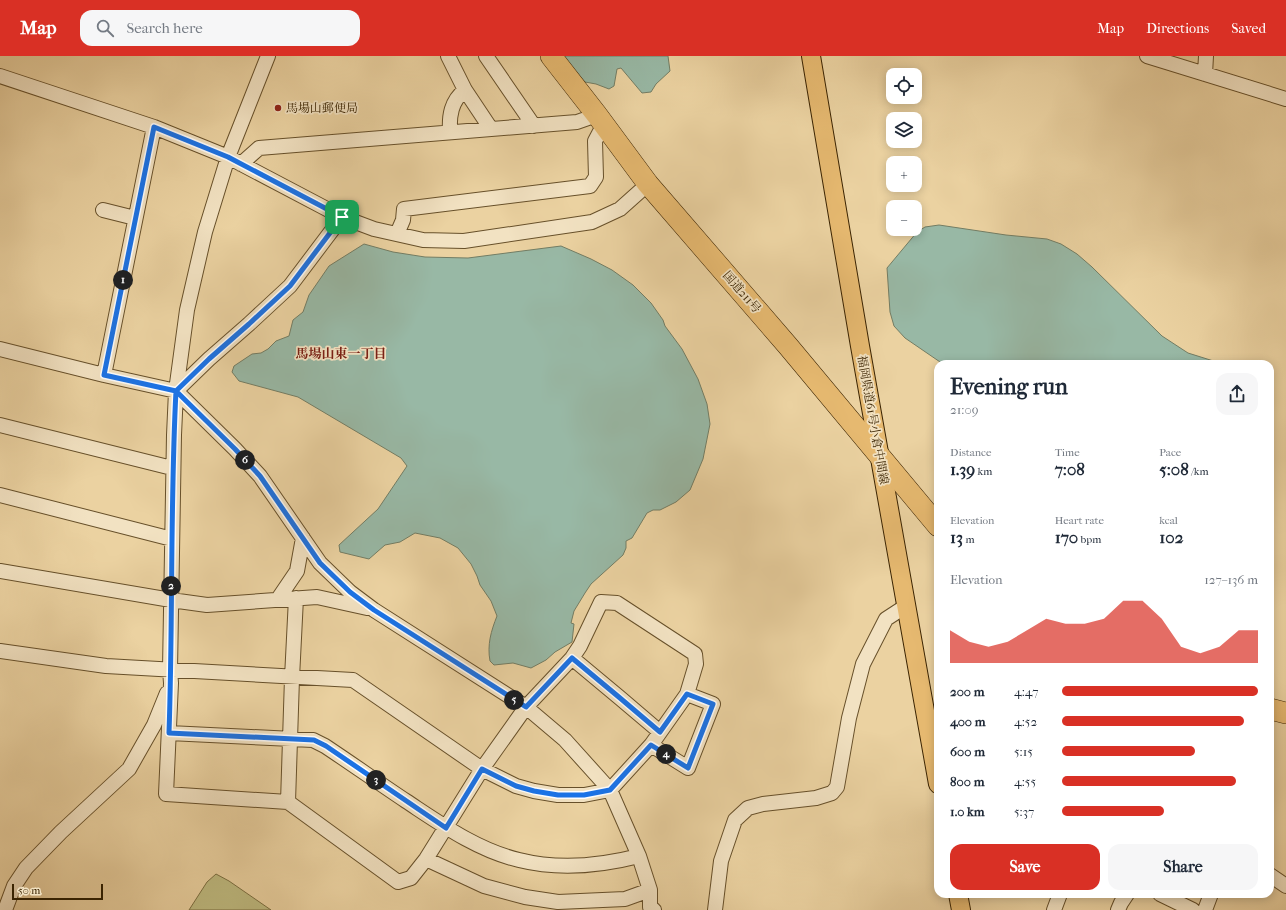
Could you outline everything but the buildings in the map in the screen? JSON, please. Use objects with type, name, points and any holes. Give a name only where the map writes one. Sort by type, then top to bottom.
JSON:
[{"type":"highway","name":"国道211号","points":[[551,56],[648,184],[788,346],[934,521]]},
{"type":"highway","points":[[1274,710],[1286,713]]},
{"type":"main road","name":"福岡県道61号小倉中間線","points":[[811,56],[934,762]]},
{"type":"main road","points":[[959,898],[961,910]]},
{"type":"street","points":[[0,651],[170,677],[353,680],[482,769],[516,786],[558,795],[584,795],[610,790],[651,745],[687,694],[696,664],[695,654],[617,604],[601,602],[580,646],[572,658],[526,707],[482,769],[426,859],[411,878],[398,882],[288,802],[166,794],[169,733],[170,677],[172,539],[172,468],[176,391],[187,310],[205,232],[228,157],[268,56]]},
{"type":"street","points":[[448,56],[464,90],[491,129]]},
{"type":"street","points":[[486,56],[534,126]]},
{"type":"street","points":[[1147,56],[1286,100]]},
{"type":"street","points":[[1205,74],[1206,56]]},
{"type":"street","points":[[0,76],[154,127],[228,157],[342,217],[374,229],[423,240],[464,241],[592,222],[620,209],[648,184]]},
{"type":"street","points":[[450,132],[449,120],[452,105],[464,90]]},
{"type":"street","points":[[241,164],[259,148],[534,126],[600,119],[595,141],[596,177],[590,186],[404,209],[403,220],[397,234]]},
{"type":"street","points":[[104,375],[154,127]]},
{"type":"street","points":[[103,210],[135,218]]},
{"type":"street","points":[[176,391],[290,286],[342,217]]},
{"type":"street","points":[[0,349],[176,391],[260,476],[320,563],[350,592],[374,610],[526,707],[566,740],[610,790],[639,856],[650,890],[650,907],[654,910]]},
{"type":"street","points":[[0,425],[172,468]]},
{"type":"street","points":[[0,495],[172,539]]},
{"type":"street","points":[[278,599],[297,571],[303,538]]},
{"type":"street","points":[[0,571],[207,605],[317,597],[374,610]]},
{"type":"street","points":[[288,802],[296,598]]},
{"type":"street","points":[[715,910],[721,861],[735,820],[748,808],[763,804],[816,798],[832,793],[837,787],[849,718],[863,664],[886,619],[906,606]]},
{"type":"street","points":[[572,658],[660,732]]},
{"type":"street","points":[[5,910],[14,886],[26,868],[61,832],[129,769],[154,725],[170,677]]},
{"type":"street","points":[[651,745],[688,768],[713,704],[687,694]]},
{"type":"street","points":[[169,733],[314,740],[326,746],[446,828],[474,843],[519,860],[565,866],[614,862],[639,856]]},
{"type":"street","points":[[426,859],[484,886],[525,897],[558,902],[625,899],[650,890]]},
{"type":"street","points":[[1274,878],[1286,886]]},
{"type":"street","points":[[1054,910],[1058,898]]},
{"type":"street","points":[[1118,910],[1120,903],[1124,898]]},
{"type":"street","points":[[1168,898],[1193,910]]},
{"type":"street","points":[[1205,910],[1210,898]]},
{"type":"shaded area","points":[[563,56],[668,56],[670,71],[656,84],[651,92],[642,93],[621,68],[617,69],[614,86],[609,89],[585,82]]},
{"type":"shaded area","points":[[939,225],[1006,235],[1047,239],[1061,244],[1077,254],[1092,267],[1162,336],[1188,353],[1210,360],[937,360],[905,338],[894,326],[890,312],[887,268],[914,236],[922,236],[922,229]]},
{"type":"shaded area","points":[[364,244],[393,252],[425,257],[468,258],[561,246],[612,270],[633,285],[651,303],[663,320],[665,326],[682,349],[698,379],[707,404],[710,424],[703,459],[690,490],[676,502],[660,510],[653,510],[647,513],[632,538],[626,541],[626,548],[623,555],[591,584],[574,611],[571,623],[574,624],[572,642],[555,652],[546,660],[531,668],[513,663],[494,665],[490,661],[490,638],[497,616],[491,601],[480,585],[471,564],[458,548],[440,538],[415,533],[400,542],[385,545],[369,559],[340,552],[339,545],[378,509],[407,466],[401,458],[298,397],[239,381],[232,372],[234,366],[252,354],[261,353],[268,349],[276,341],[289,336],[293,320],[303,312],[309,295],[329,266]]},
{"type":"shaded area","points":[[216,874],[229,881],[271,910],[189,910],[207,882]]},
{"type":"place","name":"馬場山郵便局","points":[[278,108]]},
{"type":"district","name":"馬場山東一丁目","points":[[341,353]]},
{"type":"route","points":[[342,217],[228,157],[154,127],[104,375],[176,391],[172,468],[169,733],[314,740],[326,746],[446,828],[482,769],[516,786],[534,791],[558,795],[584,795],[610,790],[651,745],[688,768],[713,704],[687,694],[660,732],[572,658],[526,707],[374,610],[350,592],[320,563],[260,476],[176,391],[290,286],[342,217]]}]
